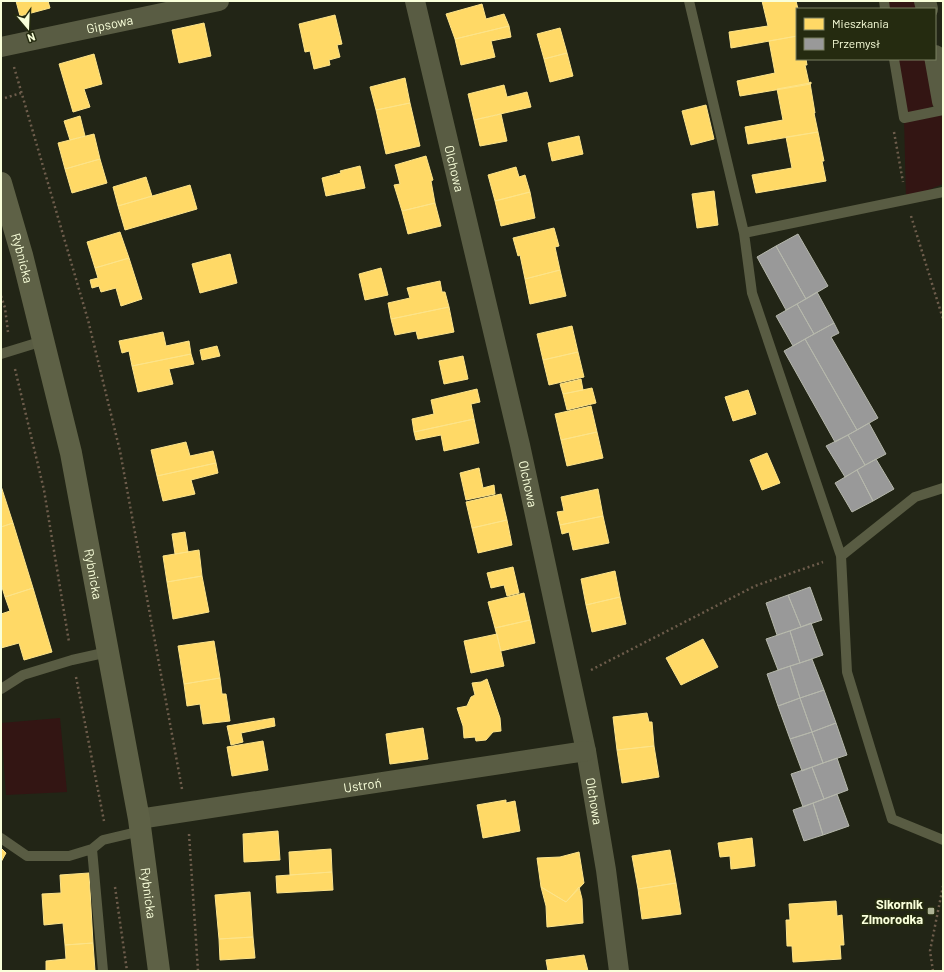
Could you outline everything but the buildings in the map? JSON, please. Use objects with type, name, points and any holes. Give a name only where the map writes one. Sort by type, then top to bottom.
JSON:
[{"type":"main road","name":"Rybnicka","points":[[1,183],[22,255],[71,453],[140,825],[158,971]]},
{"type":"street","name":"Gipsowa","points":[[5,46],[219,1]]},
{"type":"street","name":"Olchowa","points":[[415,1],[520,445],[586,751],[606,870],[619,971]]},
{"type":"street","points":[[936,60],[943,101]]},
{"type":"street","name":"Ustroń","points":[[140,825],[186,812],[586,751]]},
{"type":"lane","points":[[689,1],[744,233],[752,293],[841,556],[847,672],[892,819],[943,840]]},
{"type":"lane","points":[[894,60],[904,118],[943,110]]},
{"type":"lane","points":[[744,233],[943,192]]},
{"type":"lane","points":[[1,354],[43,341]]},
{"type":"lane","points":[[841,556],[915,497],[943,488]]},
{"type":"lane","points":[[1,689],[23,675],[72,660],[108,652]]},
{"type":"lane","points":[[1,838],[27,856],[69,856],[92,849],[103,840],[140,825]]},
{"type":"lane","points":[[92,849],[103,971]]},
{"type":"path","points":[[5,46],[21,93],[88,320],[120,451],[188,822],[198,971]]},
{"type":"path","points":[[5,98],[21,93]]},
{"type":"path","points":[[1,296],[5,308],[11,351],[44,490],[72,660],[108,839]]},
{"type":"path","points":[[589,670],[755,586],[841,556]]},
{"type":"path","points":[[115,884],[127,971]]},
{"type":"path","points":[[933,971],[930,952],[943,886]]},
{"type":"shaded area","points":[[884,1],[926,1],[928,8],[885,8]]},
{"type":"shaded area","points":[[894,60],[935,60],[943,102],[906,117],[943,110],[943,184],[906,199],[904,118]]},
{"type":"shaded area","points":[[60,718],[67,792],[6,795],[1,723]]},
{"type":"place","name":"Sikornik Zimorodka","points":[[931,911]]}]
